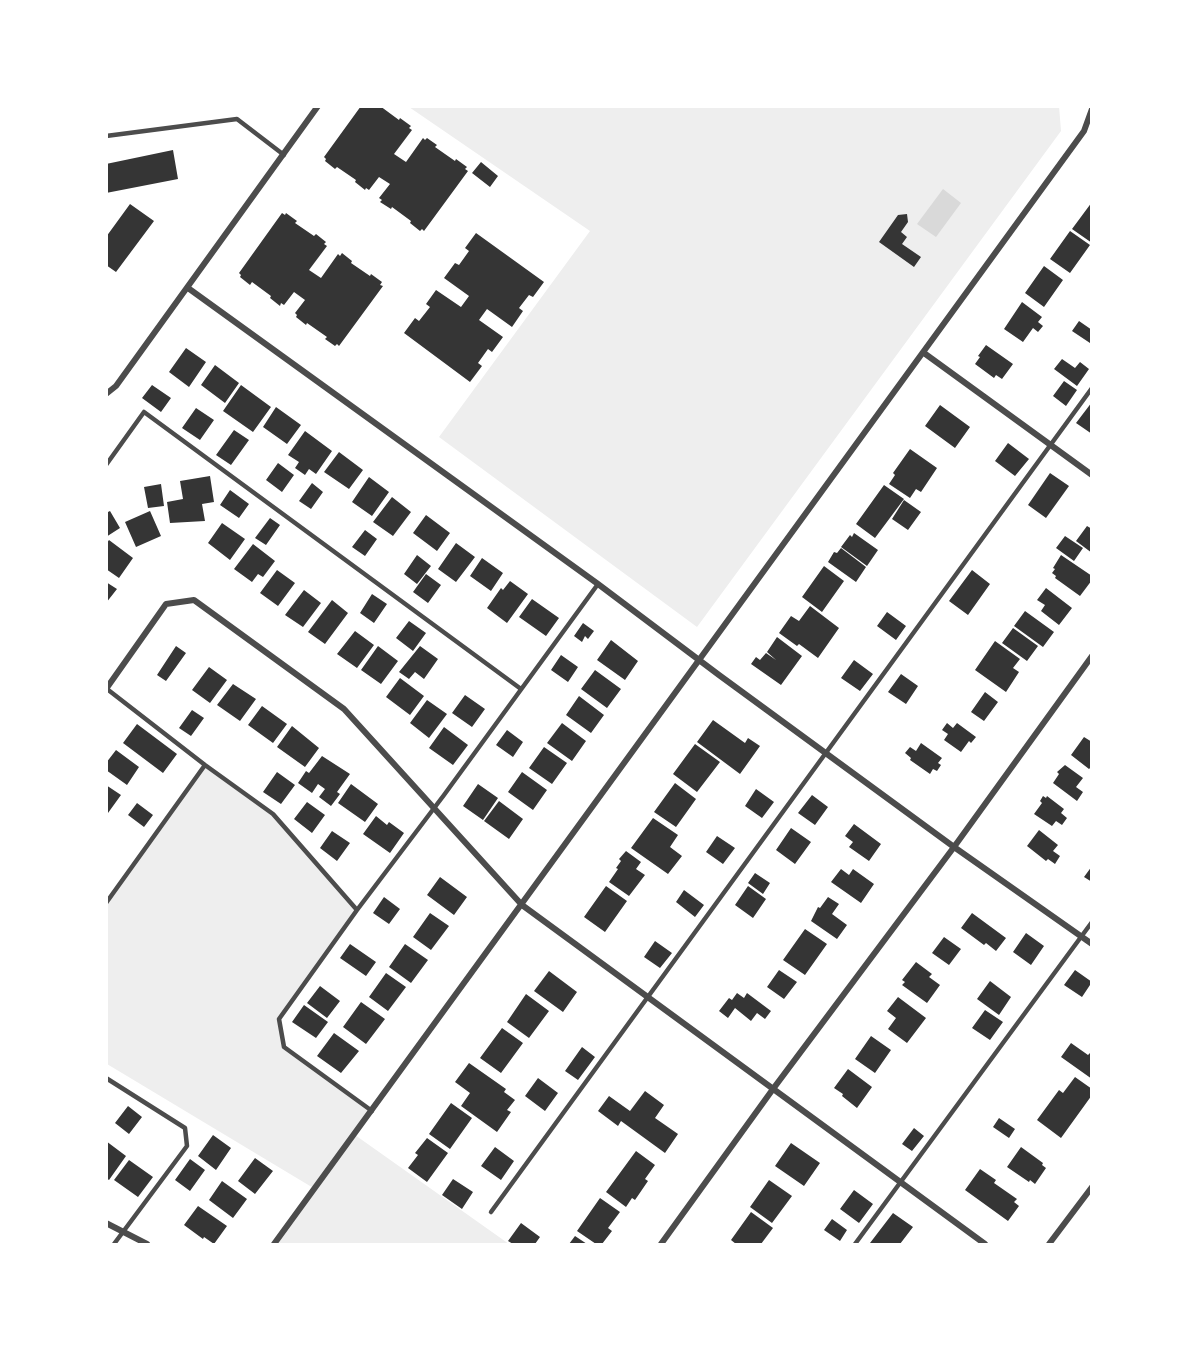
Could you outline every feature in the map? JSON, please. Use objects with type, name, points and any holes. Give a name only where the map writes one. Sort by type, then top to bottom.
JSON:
[{"type":"street","points":[[106,394],[116,386],[318,106]]},
{"type":"street","points":[[274,1245],[1084,131],[1092,109]]},
{"type":"street","points":[[188,288],[598,584],[954,847],[1092,944]]},
{"type":"street","points":[[924,352],[1092,475]]},
{"type":"street","points":[[107,689],[166,604],[194,600],[344,709],[522,905],[985,1245]]},
{"type":"street","points":[[662,1245],[773,1089],[954,847],[1092,656]]},
{"type":"street","points":[[1049,1245],[1092,1187]]},
{"type":"street","points":[[106,1223],[147,1245]]},
{"type":"lane","points":[[106,136],[237,118],[284,155]]},
{"type":"lane","points":[[491,1212],[1092,388]]},
{"type":"lane","points":[[106,465],[144,412],[521,689]]},
{"type":"lane","points":[[372,1111],[284,1047],[279,1019],[598,584]]},
{"type":"lane","points":[[107,689],[205,765],[273,813],[357,910]]},
{"type":"lane","points":[[106,903],[205,765]]},
{"type":"lane","points":[[855,1245],[1092,922]]},
{"type":"lane","points":[[106,1078],[185,1128],[187,1146],[114,1245]]},
{"type":"shaded area","points":[[1059,106],[1061,131],[697,627],[439,437],[590,231],[409,107]]},
{"type":"shaded area","points":[[943,189],[961,203],[936,237],[917,224]]},
{"type":"shaded area","points":[[205,765],[273,814],[357,910],[279,1019],[284,1047],[372,1111],[355,1135],[509,1244],[275,1244],[315,1189],[107,1064],[107,903]]},
{"type":"building","points":[[361,106],[380,106],[411,126],[409,128],[412,130],[394,154],[406,162],[423,138],[425,140],[427,138],[437,145],[435,147],[467,167],[465,169],[468,171],[424,231],[422,229],[420,231],[392,207],[391,209],[380,202],[382,200],[379,198],[390,184],[379,177],[369,190],[366,188],[365,190],[355,182],[356,180],[325,161],[324,157]]},
{"type":"building","points":[[173,150],[178,179],[106,193],[106,164]]},
{"type":"building","points":[[481,162],[498,176],[490,187],[472,173]]},
{"type":"building","points":[[1092,202],[1092,243],[1072,229]]},
{"type":"building","points":[[130,204],[154,221],[116,272],[106,265],[106,237]]},
{"type":"building","points":[[282,213],[285,215],[286,213],[297,221],[295,223],[326,242],[324,244],[327,246],[309,270],[321,278],[338,254],[340,256],[342,253],[352,261],[351,263],[382,282],[380,285],[383,286],[339,346],[337,344],[335,346],[325,339],[327,337],[296,317],[295,313],[305,300],[294,292],[284,305],[281,303],[280,306],[252,282],[250,285],[240,277],[239,273]]},
{"type":"building","points":[[907,214],[908,222],[901,232],[907,237],[902,244],[921,257],[914,267],[879,242],[898,215]]},
{"type":"building","points":[[1070,231],[1090,245],[1070,273],[1050,259]]},
{"type":"building","points":[[476,233],[544,282],[533,297],[529,295],[519,308],[523,311],[512,327],[487,309],[479,320],[503,337],[492,352],[488,349],[478,363],[482,366],[470,382],[404,333],[415,318],[419,321],[430,307],[426,304],[436,290],[461,307],[469,296],[444,278],[455,263],[459,265],[469,251],[465,248]]},
{"type":"building","points":[[1044,266],[1063,280],[1044,307],[1025,293]]},
{"type":"building","points":[[1022,302],[1042,317],[1038,322],[1043,326],[1038,332],[1033,328],[1023,342],[1004,329]]},
{"type":"building","points":[[1079,321],[1092,330],[1090,343],[1072,331]]},
{"type":"building","points":[[986,345],[1013,364],[1002,379],[996,375],[994,378],[975,364]]},
{"type":"building","points":[[186,348],[206,362],[189,387],[169,372]]},
{"type":"building","points":[[1062,359],[1075,368],[1080,362],[1089,369],[1077,386],[1054,369]]},
{"type":"building","points":[[215,365],[239,383],[225,403],[201,385]]},
{"type":"building","points":[[1064,381],[1077,390],[1066,406],[1053,396]]},
{"type":"building","points":[[152,385],[171,398],[161,412],[142,398]]},
{"type":"building","points":[[241,385],[271,407],[253,432],[223,411]]},
{"type":"building","points":[[1092,402],[1092,434],[1076,423]]},
{"type":"building","points":[[940,405],[970,427],[955,448],[925,426]]},
{"type":"building","points":[[276,407],[301,425],[287,444],[263,427]]},
{"type":"building","points":[[196,408],[214,420],[200,440],[182,428]]},
{"type":"building","points":[[234,430],[249,440],[231,465],[216,455]]},
{"type":"building","points":[[305,431],[332,451],[316,474],[309,469],[305,475],[295,468],[299,462],[288,455]]},
{"type":"building","points":[[1008,443],[1029,459],[1015,476],[995,461]]},
{"type":"building","points":[[910,449],[937,468],[921,492],[916,489],[910,498],[889,484],[895,475],[893,473]]},
{"type":"building","points":[[339,452],[363,470],[349,489],[324,472]]},
{"type":"building","points":[[278,463],[294,475],[282,492],[266,480]]},
{"type":"building","points":[[1050,473],[1069,486],[1046,518],[1028,505]]},
{"type":"building","points":[[210,476],[214,502],[202,504],[205,521],[170,523],[167,502],[183,499],[180,481]]},
{"type":"building","points":[[369,477],[389,492],[372,516],[352,502]]},
{"type":"building","points":[[312,483],[323,492],[311,509],[299,501]]},
{"type":"building","points":[[161,484],[164,506],[148,508],[144,487]]},
{"type":"building","points":[[884,485],[904,499],[875,538],[856,524]]},
{"type":"building","points":[[230,490],[249,504],[239,518],[220,505]]},
{"type":"building","points":[[392,497],[411,512],[393,536],[373,522]]},
{"type":"building","points":[[904,500],[921,512],[908,530],[892,519]]},
{"type":"building","points":[[110,511],[120,528],[106,537],[106,513]]},
{"type":"building","points":[[150,511],[161,536],[136,547],[125,522]]},
{"type":"building","points":[[426,515],[450,533],[437,551],[413,533]]},
{"type":"building","points":[[270,518],[280,525],[266,545],[255,538]]},
{"type":"building","points":[[222,523],[245,539],[230,560],[208,543]]},
{"type":"building","points":[[1087,526],[1092,529],[1092,553],[1076,541]]},
{"type":"building","points":[[365,530],[377,539],[365,556],[352,547]]},
{"type":"building","points":[[854,533],[878,550],[867,566],[841,547]]},
{"type":"building","points":[[1065,536],[1083,548],[1074,561],[1056,548]]},
{"type":"building","points":[[109,540],[133,558],[119,578],[106,569],[106,544]]},
{"type":"building","points":[[456,543],[475,557],[456,582],[438,569]]},
{"type":"building","points":[[253,544],[275,561],[263,577],[258,574],[252,582],[234,569]]},
{"type":"building","points":[[841,548],[866,567],[856,582],[828,562],[834,552],[837,553]]},
{"type":"building","points":[[417,555],[431,566],[417,584],[404,574]]},
{"type":"building","points":[[1061,555],[1092,576],[1092,580],[1080,596],[1055,578],[1056,576],[1052,573]]},
{"type":"building","points":[[482,558],[503,573],[491,591],[470,576]]},
{"type":"building","points":[[824,566],[844,581],[822,612],[802,597]]},
{"type":"building","points":[[277,570],[295,583],[278,606],[260,593]]},
{"type":"building","points":[[972,570],[990,584],[968,615],[949,601]]},
{"type":"building","points":[[426,574],[441,585],[428,603],[413,592]]},
{"type":"building","points":[[510,581],[528,594],[507,623],[487,608],[501,588],[503,590]]},
{"type":"building","points":[[106,582],[117,589],[106,603]]},
{"type":"building","points":[[1046,588],[1072,608],[1059,625],[1041,611],[1045,605],[1037,600]]},
{"type":"building","points":[[304,590],[321,603],[303,627],[285,615]]},
{"type":"building","points":[[372,594],[387,604],[374,623],[360,613]]},
{"type":"building","points":[[532,599],[559,618],[546,636],[519,617]]},
{"type":"building","points":[[332,600],[348,613],[325,644],[308,632]]},
{"type":"building","points":[[810,606],[839,628],[818,658],[779,633],[791,616],[799,621]]},
{"type":"building","points":[[1025,611],[1054,632],[1043,647],[1014,626]]},
{"type":"building","points":[[887,612],[906,626],[896,640],[877,626]]},
{"type":"building","points":[[409,621],[426,633],[413,651],[396,638]]},
{"type":"building","points":[[583,623],[594,631],[588,639],[585,636],[582,642],[574,636]]},
{"type":"building","points":[[1013,628],[1038,646],[1027,661],[1002,643]]},
{"type":"building","points":[[355,631],[374,645],[357,668],[337,654]]},
{"type":"building","points":[[777,637],[802,656],[781,685],[751,664],[756,657],[760,660],[766,653],[776,660],[767,652]]},
{"type":"building","points":[[611,640],[638,661],[625,680],[597,660]]},
{"type":"building","points":[[995,641],[1020,659],[1013,668],[1019,672],[1006,692],[975,670]]},
{"type":"building","points":[[176,646],[186,653],[166,681],[157,675]]},
{"type":"building","points":[[378,646],[398,661],[381,684],[361,670]]},
{"type":"building","points":[[420,646],[438,659],[424,679],[415,672],[409,679],[399,672]]},
{"type":"building","points":[[561,655],[578,667],[568,682],[551,670]]},
{"type":"building","points":[[854,660],[873,674],[860,691],[841,678]]},
{"type":"building","points":[[209,667],[227,680],[210,703],[192,690]]},
{"type":"building","points":[[595,670],[621,689],[607,708],[581,689]]},
{"type":"building","points":[[901,674],[918,686],[906,704],[888,692]]},
{"type":"building","points":[[400,678],[424,696],[410,715],[386,697]]},
{"type":"building","points":[[233,684],[256,699],[240,721],[217,705]]},
{"type":"building","points":[[985,692],[998,702],[984,721],[971,712]]},
{"type":"building","points":[[465,695],[485,709],[472,727],[452,713]]},
{"type":"building","points":[[579,696],[604,715],[591,733],[566,715]]},
{"type":"building","points":[[427,700],[447,714],[429,738],[410,723]]},
{"type":"building","points":[[262,706],[287,724],[273,743],[248,725]]},
{"type":"building","points":[[192,710],[204,718],[191,736],[179,728]]},
{"type":"building","points":[[713,720],[745,743],[748,738],[760,746],[740,774],[697,742]]},
{"type":"building","points":[[562,723],[586,741],[572,761],[547,743]]},
{"type":"building","points":[[947,723],[953,728],[957,723],[976,737],[971,743],[969,741],[961,752],[944,740],[948,734],[942,730]]},
{"type":"building","points":[[137,724],[177,754],[163,773],[123,743]]},
{"type":"building","points":[[292,726],[319,748],[305,767],[277,747]]},
{"type":"building","points":[[444,727],[468,745],[453,765],[429,748]]},
{"type":"building","points":[[507,730],[523,742],[513,757],[496,745]]},
{"type":"building","points":[[1084,737],[1092,742],[1092,766],[1089,769],[1071,755]]},
{"type":"building","points":[[921,743],[942,758],[938,763],[941,765],[937,771],[933,769],[930,774],[910,760],[911,758],[905,753],[910,747],[916,751]]},
{"type":"building","points":[[695,744],[720,762],[697,792],[673,774]]},
{"type":"building","points":[[544,747],[567,763],[552,784],[529,768]]},
{"type":"building","points":[[116,750],[139,767],[127,785],[106,770],[106,763]]},
{"type":"building","points":[[322,756],[350,774],[337,792],[340,794],[331,806],[319,797],[325,789],[318,784],[312,793],[298,783],[306,771],[309,773]]},
{"type":"building","points":[[1065,765],[1083,778],[1076,787],[1083,792],[1077,801],[1053,783],[1059,774],[1057,772]]},
{"type":"building","points":[[277,772],[295,785],[281,804],[263,792]]},
{"type":"building","points":[[522,772],[547,790],[533,810],[508,792]]},
{"type":"building","points":[[675,783],[696,799],[676,827],[654,812]]},
{"type":"building","points":[[351,784],[378,804],[365,822],[338,803]]},
{"type":"building","points":[[478,784],[498,798],[483,820],[463,806]]},
{"type":"building","points":[[106,785],[121,795],[108,813],[106,812]]},
{"type":"building","points":[[756,789],[774,802],[762,818],[745,806]]},
{"type":"building","points":[[812,795],[828,807],[815,825],[798,813]]},
{"type":"building","points":[[1043,796],[1046,798],[1047,796],[1064,809],[1061,813],[1067,818],[1062,825],[1056,821],[1052,826],[1034,814],[1042,803],[1040,801]]},
{"type":"building","points":[[499,801],[523,819],[509,839],[484,821]]},
{"type":"building","points":[[307,802],[325,815],[312,833],[294,819]]},
{"type":"building","points":[[137,803],[153,815],[144,827],[128,815]]},
{"type":"building","points":[[376,816],[387,825],[389,822],[404,833],[390,853],[363,834]]},
{"type":"building","points":[[653,818],[678,835],[670,847],[682,856],[668,874],[631,848]]},
{"type":"building","points":[[854,824],[881,844],[869,861],[849,847],[853,842],[845,836]]},
{"type":"building","points":[[791,828],[811,842],[795,864],[776,850]]},
{"type":"building","points":[[1039,830],[1058,845],[1053,851],[1060,856],[1055,864],[1048,859],[1046,861],[1027,846]]},
{"type":"building","points":[[332,831],[350,843],[337,861],[320,848]]},
{"type":"building","points":[[717,836],[735,848],[723,864],[706,852]]},
{"type":"building","points":[[626,851],[641,862],[636,869],[645,875],[629,896],[609,882],[618,869],[616,868],[621,861],[619,859]]},
{"type":"building","points":[[1092,866],[1092,882],[1084,877]]},
{"type":"building","points":[[841,869],[849,875],[853,869],[874,884],[861,903],[831,882]]},
{"type":"building","points":[[755,873],[770,883],[763,894],[748,883]]},
{"type":"building","points":[[440,877],[467,897],[454,915],[427,895]]},
{"type":"building","points":[[606,886],[627,901],[605,932],[584,917]]},
{"type":"building","points":[[748,886],[766,899],[753,918],[735,905]]},
{"type":"building","points":[[684,890],[704,905],[695,917],[676,902]]},
{"type":"building","points":[[384,897],[400,909],[389,924],[373,913]]},
{"type":"building","points":[[828,897],[839,904],[832,914],[847,925],[837,939],[811,921],[818,907],[820,908]]},
{"type":"building","points":[[430,913],[449,926],[431,950],[413,937]]},
{"type":"building","points":[[972,913],[1006,938],[996,951],[961,928]]},
{"type":"building","points":[[805,929],[827,944],[805,975],[783,960]]},
{"type":"building","points":[[1026,933],[1044,946],[1031,965],[1013,952]]},
{"type":"building","points":[[944,937],[961,949],[949,965],[932,953]]},
{"type":"building","points":[[655,941],[672,953],[660,968],[644,957]]},
{"type":"building","points":[[350,944],[376,962],[366,976],[340,958]]},
{"type":"building","points":[[405,944],[428,960],[411,983],[389,967]]},
{"type":"building","points":[[916,962],[932,974],[929,977],[940,985],[927,1003],[902,985],[905,982],[902,980]]},
{"type":"building","points":[[779,970],[797,982],[784,999],[767,987]]},
{"type":"building","points":[[1075,970],[1092,982],[1082,997],[1064,985]]},
{"type":"building","points":[[549,971],[577,992],[563,1012],[534,991]]},
{"type":"building","points":[[386,973],[406,987],[388,1011],[369,997]]},
{"type":"building","points":[[990,981],[1011,997],[999,1015],[977,999]]},
{"type":"building","points":[[320,986],[340,1001],[327,1018],[307,1003]]},
{"type":"building","points":[[737,993],[744,998],[747,993],[771,1011],[765,1019],[757,1013],[751,1021],[735,1008],[728,1018],[719,1011],[729,998],[732,1000]]},
{"type":"building","points":[[526,994],[549,1011],[529,1038],[507,1022]]},
{"type":"building","points":[[898,997],[926,1018],[907,1043],[888,1029],[896,1018],[887,1011]]},
{"type":"building","points":[[361,1002],[385,1019],[366,1044],[343,1027]]},
{"type":"building","points":[[304,1005],[328,1022],[316,1038],[292,1022]]},
{"type":"building","points":[[985,1010],[1003,1022],[990,1040],[972,1028]]},
{"type":"building","points":[[502,1028],[523,1043],[501,1073],[480,1058]]},
{"type":"building","points":[[334,1033],[359,1051],[341,1073],[317,1056]]},
{"type":"building","points":[[871,1036],[891,1050],[875,1073],[855,1059]]},
{"type":"building","points":[[1071,1043],[1088,1055],[1092,1051],[1092,1079],[1061,1057]]},
{"type":"building","points":[[582,1047],[595,1057],[578,1080],[565,1071]]},
{"type":"building","points":[[469,1063],[506,1089],[504,1092],[515,1100],[507,1110],[511,1112],[497,1132],[461,1106],[470,1093],[455,1082]]},
{"type":"building","points":[[848,1069],[872,1087],[857,1108],[834,1088]]},
{"type":"building","points":[[1075,1077],[1092,1089],[1092,1095],[1061,1138],[1037,1120],[1059,1090],[1063,1093]]},
{"type":"building","points":[[538,1078],[558,1093],[545,1111],[525,1096]]},
{"type":"building","points":[[645,1091],[664,1105],[655,1118],[678,1134],[665,1153],[621,1121],[618,1126],[598,1111],[609,1096],[630,1111]]},
{"type":"building","points":[[451,1103],[472,1118],[450,1149],[429,1134]]},
{"type":"building","points":[[128,1106],[142,1117],[129,1134],[115,1123]]},
{"type":"building","points":[[999,1118],[1015,1129],[1009,1138],[993,1127]]},
{"type":"building","points":[[914,1128],[924,1136],[912,1151],[902,1144]]},
{"type":"building","points":[[213,1135],[231,1148],[216,1170],[198,1156]]},
{"type":"building","points":[[427,1138],[448,1153],[427,1182],[408,1168],[418,1155],[415,1153]]},
{"type":"building","points":[[106,1141],[126,1156],[109,1180],[106,1178]]},
{"type":"building","points":[[791,1143],[820,1163],[804,1186],[775,1166]]},
{"type":"building","points":[[495,1147],[514,1161],[501,1180],[481,1166]]},
{"type":"building","points":[[1021,1147],[1043,1163],[1042,1165],[1046,1168],[1035,1184],[1007,1167]]},
{"type":"building","points":[[636,1151],[655,1165],[645,1179],[648,1181],[635,1200],[632,1198],[626,1207],[606,1192]]},
{"type":"building","points":[[255,1158],[273,1171],[255,1194],[238,1181]]},
{"type":"building","points":[[190,1159],[205,1170],[190,1191],[175,1180]]},
{"type":"building","points":[[129,1160],[153,1177],[138,1197],[114,1180]]},
{"type":"building","points":[[980,1169],[996,1180],[994,1183],[1017,1199],[1014,1202],[1019,1206],[1008,1221],[965,1190]]},
{"type":"building","points":[[453,1179],[473,1192],[462,1209],[442,1195]]},
{"type":"building","points":[[769,1180],[792,1196],[772,1223],[750,1207]]},
{"type":"building","points":[[222,1181],[247,1199],[233,1218],[209,1200]]},
{"type":"building","points":[[854,1190],[873,1204],[859,1223],[840,1209]]},
{"type":"building","points":[[600,1198],[620,1212],[608,1228],[612,1231],[602,1244],[596,1244],[577,1231]]},
{"type":"building","points":[[198,1206],[227,1226],[214,1244],[184,1225]]},
{"type":"building","points":[[751,1212],[773,1228],[761,1244],[736,1244],[731,1240]]},
{"type":"building","points":[[893,1213],[913,1227],[900,1244],[870,1243]]},
{"type":"building","points":[[832,1219],[847,1230],[840,1241],[824,1230]]},
{"type":"building","points":[[521,1223],[540,1237],[535,1244],[513,1244],[508,1241]]},
{"type":"building","points":[[575,1236],[587,1244],[569,1244]]}]
